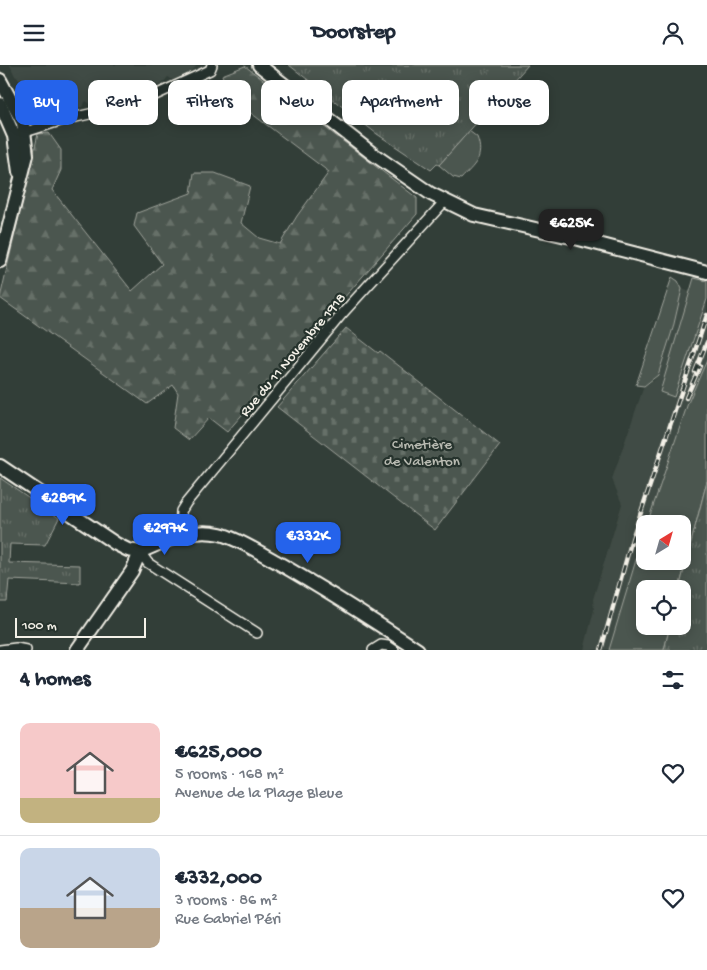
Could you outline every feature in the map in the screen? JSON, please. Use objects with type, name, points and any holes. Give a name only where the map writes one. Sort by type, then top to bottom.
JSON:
[{"type":"street","points":[[20,133],[138,103],[210,70],[212,65]]},
{"type":"street","points":[[259,65],[373,154],[425,191],[474,215],[575,238],[707,272]]},
{"type":"street","points":[[0,80],[17,110],[20,133],[27,155],[0,261]]},
{"type":"street","points":[[0,104],[20,133]]},
{"type":"street","name":"Rue du 11 Novembre 1918","points":[[180,535],[181,511],[186,503],[342,314],[445,201]]},
{"type":"street","points":[[0,466],[128,551],[140,552],[180,535],[203,533],[220,534],[240,542],[320,586],[418,650]]},
{"type":"street","points":[[140,552],[148,563],[256,633]]},
{"type":"street","points":[[77,650],[132,571],[140,552]]},
{"type":"street","points":[[373,650],[380,645],[388,646],[394,650]]},
{"type":"street","points":[[0,650],[16,648],[26,650]]},
{"type":"shaded area","points":[[10,65],[197,65],[192,71],[173,80],[168,77],[158,86],[158,80],[88,80],[88,102],[86,101],[82,107],[78,108],[78,80],[20,80],[15,76]]},
{"type":"shaded area","points":[[682,289],[690,292],[699,300],[706,302],[707,299],[707,481],[691,543],[691,515],[636,515],[636,570],[684,570],[681,580],[636,580],[636,635],[668,635],[664,650],[584,650],[594,610],[593,599],[622,504],[612,479],[644,386],[653,381],[658,375],[673,328]]},
{"type":"green space","points":[[289,65],[528,65],[515,80],[469,80],[469,125],[475,125],[439,165],[437,164],[431,170],[366,125],[459,125],[459,80],[342,80],[342,107],[332,99],[332,80],[308,80]]},
{"type":"green space","points":[[245,66],[263,80],[261,80],[261,121],[251,113],[251,80],[224,80],[222,75]]},
{"type":"green space","points":[[267,125],[322,125],[417,198],[417,214],[227,432],[209,418],[189,440],[173,428],[178,393],[173,385],[147,404],[0,298],[38,134],[49,133],[61,150],[61,170],[52,190],[132,291],[162,264],[134,226],[137,213],[191,193],[194,173],[215,173],[250,186],[241,223],[259,238],[280,244],[297,216],[329,172]]},
{"type":"green space","points":[[469,131],[477,137],[480,150],[479,156],[474,165],[461,179],[453,177],[439,165]]},
{"type":"green space","points":[[672,277],[678,281],[682,289],[673,328],[658,375],[644,386],[636,385]]},
{"type":"green space","points":[[694,278],[707,281],[707,299],[674,397],[660,392]]},
{"type":"green space","name":"Cimetière de Valenton","points":[[346,328],[378,353],[380,351],[500,445],[435,530],[277,407]]},
{"type":"green space","points":[[707,360],[707,481],[691,543],[691,515],[650,515],[688,403]]},
{"type":"green space","points":[[0,478],[59,518],[45,545],[10,544],[9,563],[80,565],[80,583],[9,580],[7,602],[0,602]]},
{"type":"green space","points":[[707,481],[707,650],[664,650],[668,635],[691,635],[691,580],[681,580],[684,570],[691,570],[691,543]]},
{"type":"green space","points":[[636,560],[636,570],[684,570],[681,580],[636,580],[636,635],[668,635],[664,650],[609,650]]},
{"type":"railway","points":[[601,650],[632,539],[707,315]]},
{"type":"railway","points":[[695,372],[707,342]]},
{"type":"railway","points":[[686,398],[700,366]]}]
